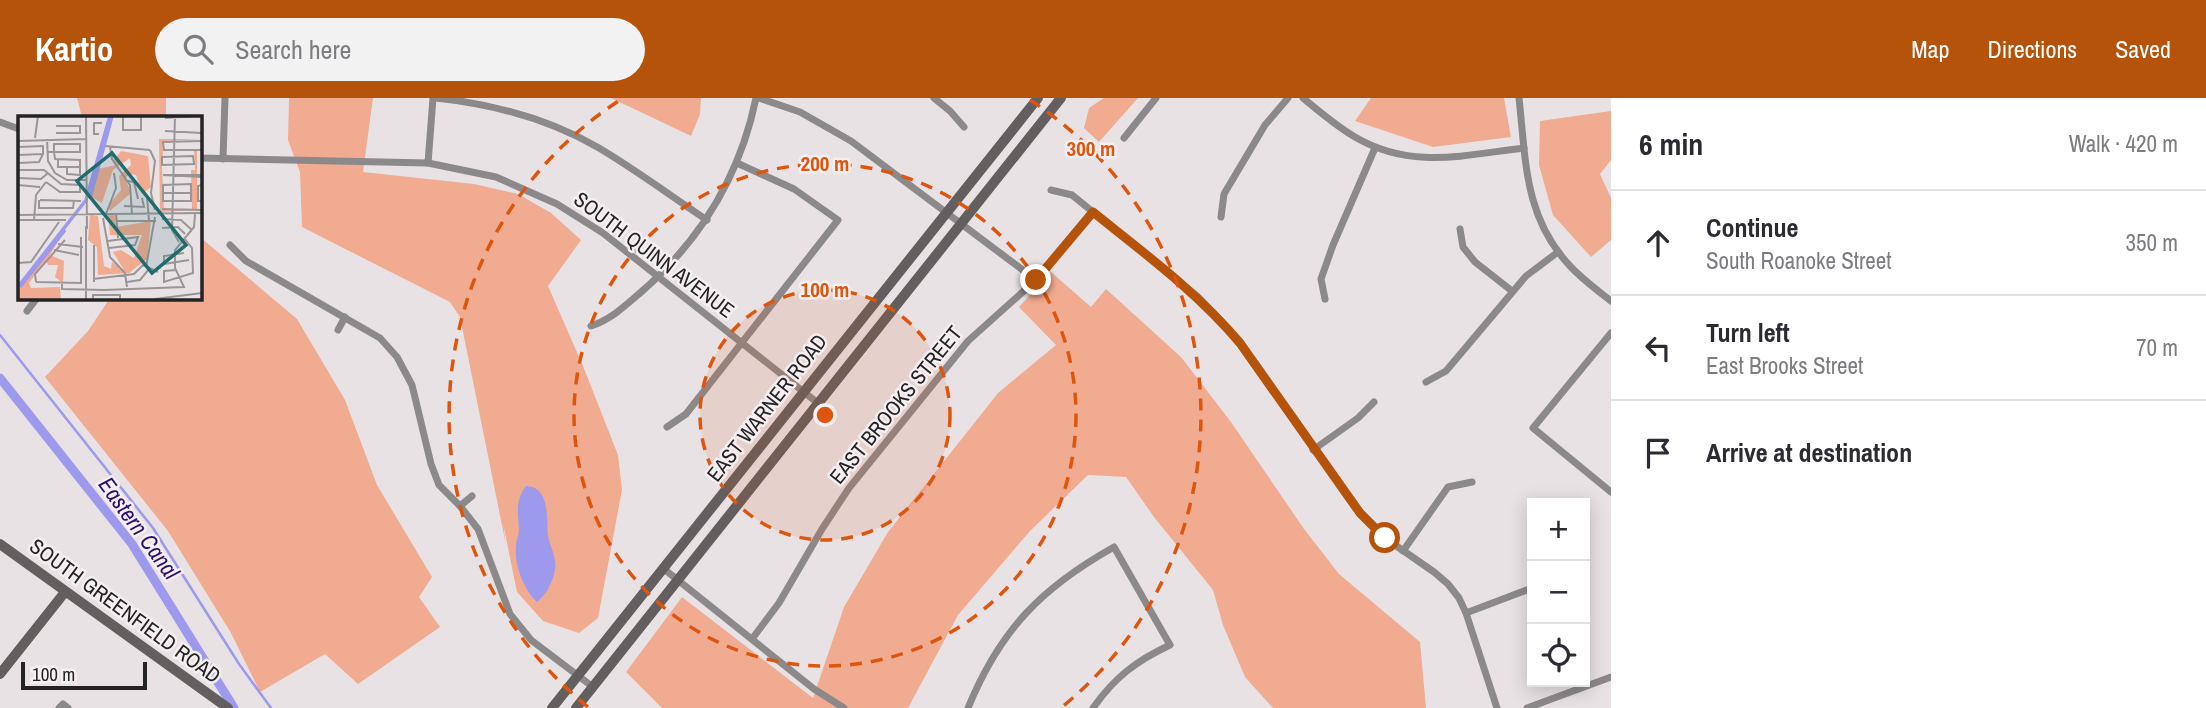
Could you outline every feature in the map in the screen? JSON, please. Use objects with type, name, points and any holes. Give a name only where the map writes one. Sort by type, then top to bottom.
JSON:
[{"type":"main road","name":"EAST WARNER ROAD","points":[[552,708],[1038,98]]},
{"type":"main road","name":"EAST WARNER ROAD","points":[[576,708],[1061,98]]},
{"type":"main road","name":"SOUTH GREENFIELD ROAD","points":[[0,544],[228,708]]},
{"type":"main road","points":[[0,674],[65,592]]},
{"type":"street","points":[[223,159],[225,98]]},
{"type":"street","points":[[428,163],[434,98],[489,106],[575,135],[622,162],[707,220]]},
{"type":"street","points":[[591,326],[609,320],[658,277],[707,220],[737,163],[758,98],[800,112],[834,131],[1036,280]]},
{"type":"street","points":[[934,98],[964,127]]},
{"type":"street","points":[[1124,138],[1156,98]]},
{"type":"street","points":[[1221,217],[1224,194],[1265,125],[1288,98]]},
{"type":"street","points":[[1303,98],[1344,131],[1375,148],[1400,155],[1430,159],[1524,148]]},
{"type":"street","points":[[1519,98],[1529,184],[1542,228],[1558,252],[1578,274],[1611,301]]},
{"type":"street","points":[[1,123],[18,129]]},
{"type":"street","points":[[1325,299],[1321,279],[1375,148]]},
{"type":"street","name":"SOUTH QUINN AVENUE","points":[[201,158],[428,163],[496,177],[557,204],[603,233],[819,404]]},
{"type":"street","points":[[667,427],[686,414],[838,220],[794,189],[737,163]]},
{"type":"street","points":[[1051,190],[1072,195],[1196,296],[1240,343],[1313,450],[1370,525],[1448,584],[1466,613],[1497,708]]},
{"type":"street","name":"EAST BROOKS STREET","points":[[752,639],[779,603],[822,529],[858,478],[968,341],[1036,280],[1093,212]]},
{"type":"street","points":[[1460,229],[1464,247],[1475,261],[1512,291]]},
{"type":"street","points":[[230,245],[246,261],[380,338],[397,357],[412,385],[431,464],[439,485],[478,529],[510,614],[531,640],[593,687]]},
{"type":"street","points":[[1426,382],[1446,371],[1512,291],[1533,270],[1558,252]]},
{"type":"street","points":[[26,311],[36,299]]},
{"type":"street","points":[[338,330],[345,317]]},
{"type":"street","points":[[1611,332],[1533,428],[1611,492]]},
{"type":"street","points":[[1313,450],[1358,418],[1374,402]]},
{"type":"street","points":[[1403,551],[1448,487],[1472,482]]},
{"type":"street","points":[[460,506],[472,496]]},
{"type":"street","points":[[968,708],[997,648],[1020,620],[1047,592],[1079,567],[1114,547],[1170,645],[1142,658],[1123,673],[1093,708]]},
{"type":"street","points":[[664,569],[814,689],[844,708]]},
{"type":"street","points":[[1466,613],[1527,590]]},
{"type":"street","points":[[1527,708],[1550,704],[1611,677]]},
{"type":"shaded area","points":[[77,98],[166,98],[166,116],[82,116]]},
{"type":"shaded area","points":[[289,98],[373,98],[363,172],[474,184],[518,194],[551,213],[581,240],[548,286],[618,455],[622,490],[598,618],[579,633],[543,621],[517,592],[460,317],[450,302],[302,227],[300,172],[288,140]]},
{"type":"shaded area","points":[[611,98],[701,98],[700,114],[691,136]]},
{"type":"shaded area","points":[[1104,98],[1138,98],[1099,142],[1084,128],[1089,108]]},
{"type":"shaded area","points":[[1371,98],[1504,98],[1511,137],[1433,147],[1355,121]]},
{"type":"shaded area","points":[[1611,111],[1611,160],[1600,174],[1611,198],[1611,240],[1591,257],[1553,215],[1539,165],[1540,121]]},
{"type":"shaded area","points":[[201,238],[297,319],[345,400],[377,485],[432,577],[419,597],[440,627],[358,684],[325,654],[260,692],[231,633],[168,531],[45,377],[88,331],[109,299],[201,299]]},
{"type":"shaded area","points":[[1051,272],[1091,307],[1106,289],[1181,357],[1231,422],[1304,529],[1339,574],[1420,642],[1426,708],[1273,708],[1245,677],[1223,625],[1213,590],[1154,517],[1126,477],[1088,475],[1030,531],[958,615],[908,708],[662,708],[626,672],[682,597],[813,698],[844,607],[888,532],[998,393],[1056,345],[1019,307]]},
{"type":"shaded area","points":[[526,486],[540,492],[546,505],[548,536],[555,561],[551,582],[537,602],[521,577],[516,553],[519,502]]},
{"type":"waterway","points":[[0,335],[153,528],[239,664],[271,708]]},
{"type":"waterway","name":"Eastern Canal","points":[[0,378],[132,544],[234,708]]},
{"type":"route","points":[[1036,280],[1093,212],[1196,296],[1221,321],[1240,343],[1360,513],[1385,538]]}]
